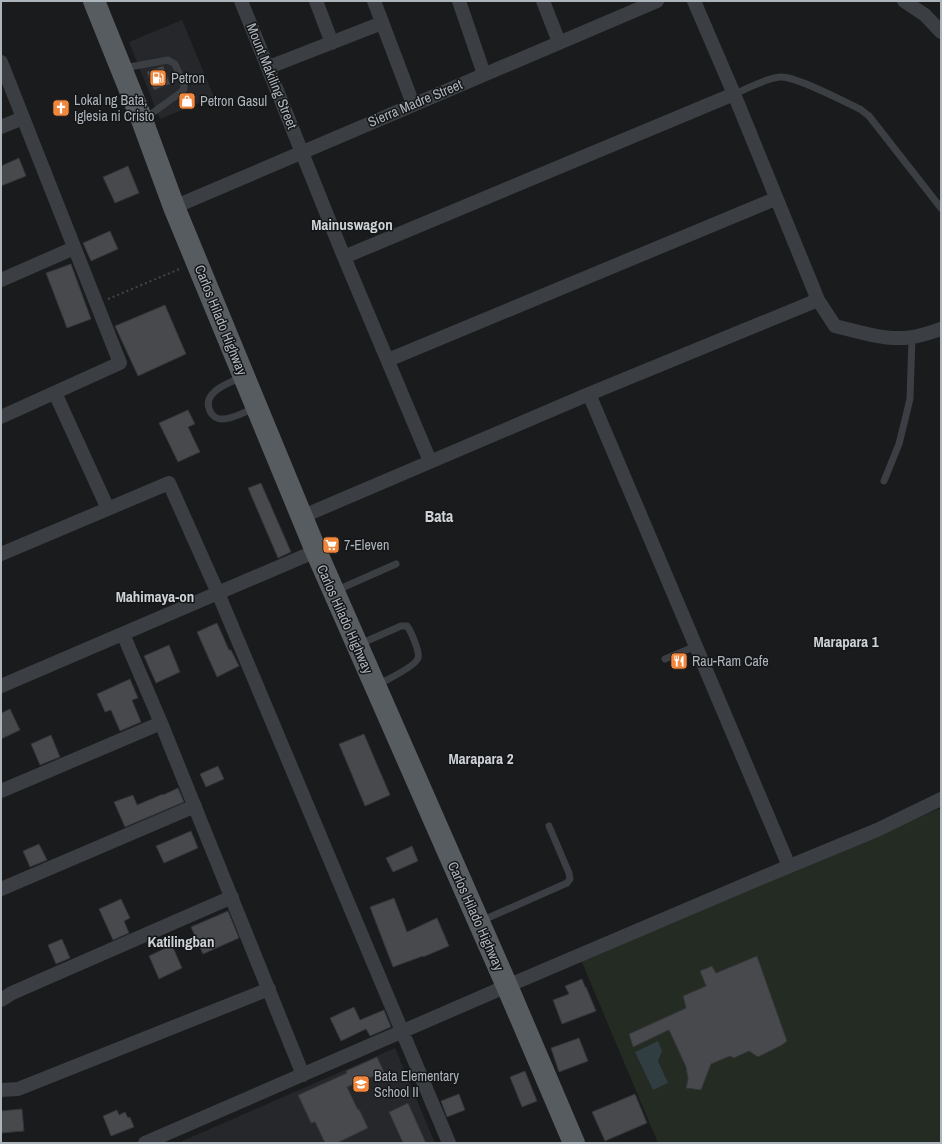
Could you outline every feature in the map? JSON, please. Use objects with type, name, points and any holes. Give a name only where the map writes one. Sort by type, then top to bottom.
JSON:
[{"type":"main road","name":"Carlos Hilado Highway","points":[[94,1],[142,120],[174,207],[301,517],[507,986],[574,1143]]},
{"type":"street","name":"Mount Makiling Street","points":[[241,1],[344,257],[430,461]]},
{"type":"street","points":[[316,1],[332,43]]},
{"type":"street","points":[[374,1],[413,104]]},
{"type":"street","points":[[459,1],[484,74]]},
{"type":"street","points":[[543,1],[559,42]]},
{"type":"street","name":"Sierra Madre Street","points":[[174,207],[559,42],[640,4],[657,1]]},
{"type":"street","points":[[694,1],[734,94],[818,300],[835,326],[868,334],[902,338],[912,337],[941,329]]},
{"type":"street","points":[[904,1],[925,15],[941,32]]},
{"type":"street","points":[[268,67],[382,23]]},
{"type":"street","points":[[1,62],[120,363],[1,417]]},
{"type":"street","points":[[344,257],[734,94]]},
{"type":"street","points":[[1,127],[23,118]]},
{"type":"street","points":[[388,360],[776,200]]},
{"type":"street","points":[[1,280],[74,248]]},
{"type":"street","points":[[301,517],[589,394],[818,300]]},
{"type":"street","points":[[55,393],[108,509]]},
{"type":"street","points":[[589,394],[789,866]]},
{"type":"street","points":[[1,554],[169,483],[218,593],[449,1143]]},
{"type":"street","points":[[1,686],[316,551]]},
{"type":"street","points":[[123,634],[195,806],[303,1075]]},
{"type":"street","points":[[1,791],[161,723]]},
{"type":"street","points":[[145,1143],[507,986],[877,830],[941,799]]},
{"type":"street","points":[[1,889],[195,806]]},
{"type":"street","points":[[1,1000],[12,993],[232,897]]},
{"type":"street","points":[[1,1090],[18,1089],[269,989]]},
{"type":"lane","points":[[121,69],[168,60],[175,64],[184,85],[184,89],[180,93],[142,120]]},
{"type":"lane","points":[[734,94],[780,76],[795,80],[860,109],[869,116],[941,208]]},
{"type":"lane","points":[[884,481],[899,444],[910,399],[912,337]]},
{"type":"lane","points":[[244,376],[224,385],[213,393],[209,398],[209,410],[212,415],[223,419],[230,418],[257,408]]},
{"type":"lane","points":[[333,591],[396,564]]},
{"type":"lane","points":[[357,645],[401,626],[407,626],[410,631],[418,654],[416,661],[396,676],[375,686]]},
{"type":"lane","points":[[666,659],[696,646]]},
{"type":"lane","points":[[478,922],[567,883],[570,879],[569,873],[549,826]]},
{"type":"path","points":[[96,304],[197,261]]},
{"type":"shaded area","points":[[182,20],[214,97],[160,119],[129,42]]},
{"type":"shaded area","points":[[941,808],[941,1143],[658,1143],[581,960]]},
{"type":"shaded area","points":[[658,1041],[662,1051],[658,1061],[668,1083],[653,1090],[635,1052]]},
{"type":"shaded area","name":"Bata Elementary School II","points":[[395,1048],[435,1143],[178,1143]]},
{"type":"building","name":"Petron","points":[[163,66],[170,84],[154,90],[147,72]]},
{"type":"building","points":[[19,158],[26,176],[1,186],[1,166]]},
{"type":"building","points":[[128,166],[139,193],[115,203],[103,177]]},
{"type":"building","points":[[110,231],[118,249],[91,261],[83,243]]},
{"type":"building","points":[[71,264],[91,319],[67,328],[46,273]]},
{"type":"building","points":[[165,305],[186,354],[138,376],[115,326]]},
{"type":"building","points":[[188,410],[195,424],[188,427],[200,452],[178,462],[159,423]]},
{"type":"building","points":[[261,483],[291,552],[278,558],[248,488]]},
{"type":"building","points":[[217,623],[229,650],[231,650],[239,666],[217,677],[197,632]]},
{"type":"building","points":[[169,645],[180,672],[156,683],[144,656]]},
{"type":"building","points":[[130,679],[138,698],[132,700],[141,722],[120,731],[111,710],[105,712],[97,694]]},
{"type":"building","points":[[10,709],[20,730],[1,739],[1,713]]},
{"type":"building","points":[[364,734],[390,795],[365,806],[339,744]]},
{"type":"building","points":[[51,735],[60,757],[40,765],[31,744]]},
{"type":"building","points":[[218,766],[224,779],[206,787],[200,774]]},
{"type":"building","points":[[178,788],[184,802],[125,827],[114,802],[133,795],[137,805]]},
{"type":"building","points":[[191,831],[198,848],[164,863],[156,846]]},
{"type":"building","points":[[39,844],[47,860],[30,867],[23,851]]},
{"type":"building","points":[[412,846],[418,861],[393,872],[386,858]]},
{"type":"building","points":[[394,898],[407,932],[437,918],[449,946],[393,967],[370,907]]},
{"type":"building","points":[[121,899],[130,918],[124,921],[129,933],[113,940],[99,909]]},
{"type":"building","points":[[228,911],[239,938],[203,954],[191,927]]},
{"type":"building","points":[[62,939],[70,958],[56,964],[48,945]]},
{"type":"building","points":[[172,945],[182,968],[159,979],[149,956]]},
{"type":"building","points":[[757,956],[787,1041],[782,1045],[758,1057],[749,1051],[734,1058],[730,1056],[711,1064],[701,1090],[686,1088],[688,1079],[686,1067],[669,1030],[633,1047],[629,1034],[686,1008],[683,996],[706,986],[700,971],[712,966],[716,973]]},
{"type":"building","points":[[582,979],[596,1011],[562,1024],[553,1000],[569,994],[565,986]]},
{"type":"building","points":[[354,1007],[360,1020],[384,1010],[391,1027],[370,1036],[366,1029],[341,1041],[330,1018]]},
{"type":"building","points":[[579,1038],[588,1061],[559,1072],[551,1048]]},
{"type":"building","points":[[377,1057],[384,1072],[347,1087],[368,1128],[337,1143],[325,1143],[315,1122],[311,1123],[298,1095],[347,1073],[346,1071]]},
{"type":"building","points":[[525,1071],[537,1101],[522,1107],[510,1077]]},
{"type":"building","points":[[459,1094],[465,1110],[447,1117],[441,1101]]},
{"type":"building","points":[[635,1094],[647,1123],[605,1141],[592,1112]]},
{"type":"building","points":[[408,1103],[426,1143],[403,1143],[389,1112]]},
{"type":"building","points":[[22,1109],[24,1131],[1,1133],[1,1111]]},
{"type":"building","points":[[117,1110],[119,1115],[125,1112],[128,1118],[130,1117],[134,1127],[111,1136],[103,1116]]},
{"type":"place","name":"Petron","points":[[158,78]]},
{"type":"place","name":"Petron Gasul","points":[[187,101]]},
{"type":"place","name":"Lokal ng Bata, Iglesia ni Cristo","points":[[61,108]]},
{"type":"place","name":"7-Eleven","points":[[331,545]]},
{"type":"place","name":"Rau-Ram Cafe","points":[[679,661]]},
{"type":"place","name":"Bata Elementary School II","points":[[361,1084]]},
{"type":"district","name":"Mainuswagon","points":[[352,225]]},
{"type":"district","name":"Bata","points":[[439,516]]},
{"type":"district","name":"Mahimaya-on","points":[[155,597]]},
{"type":"district","name":"Marapara 1","points":[[846,642]]},
{"type":"district","name":"Marapara 2","points":[[481,759]]},
{"type":"district","name":"Katilingban","points":[[181,942]]}]
